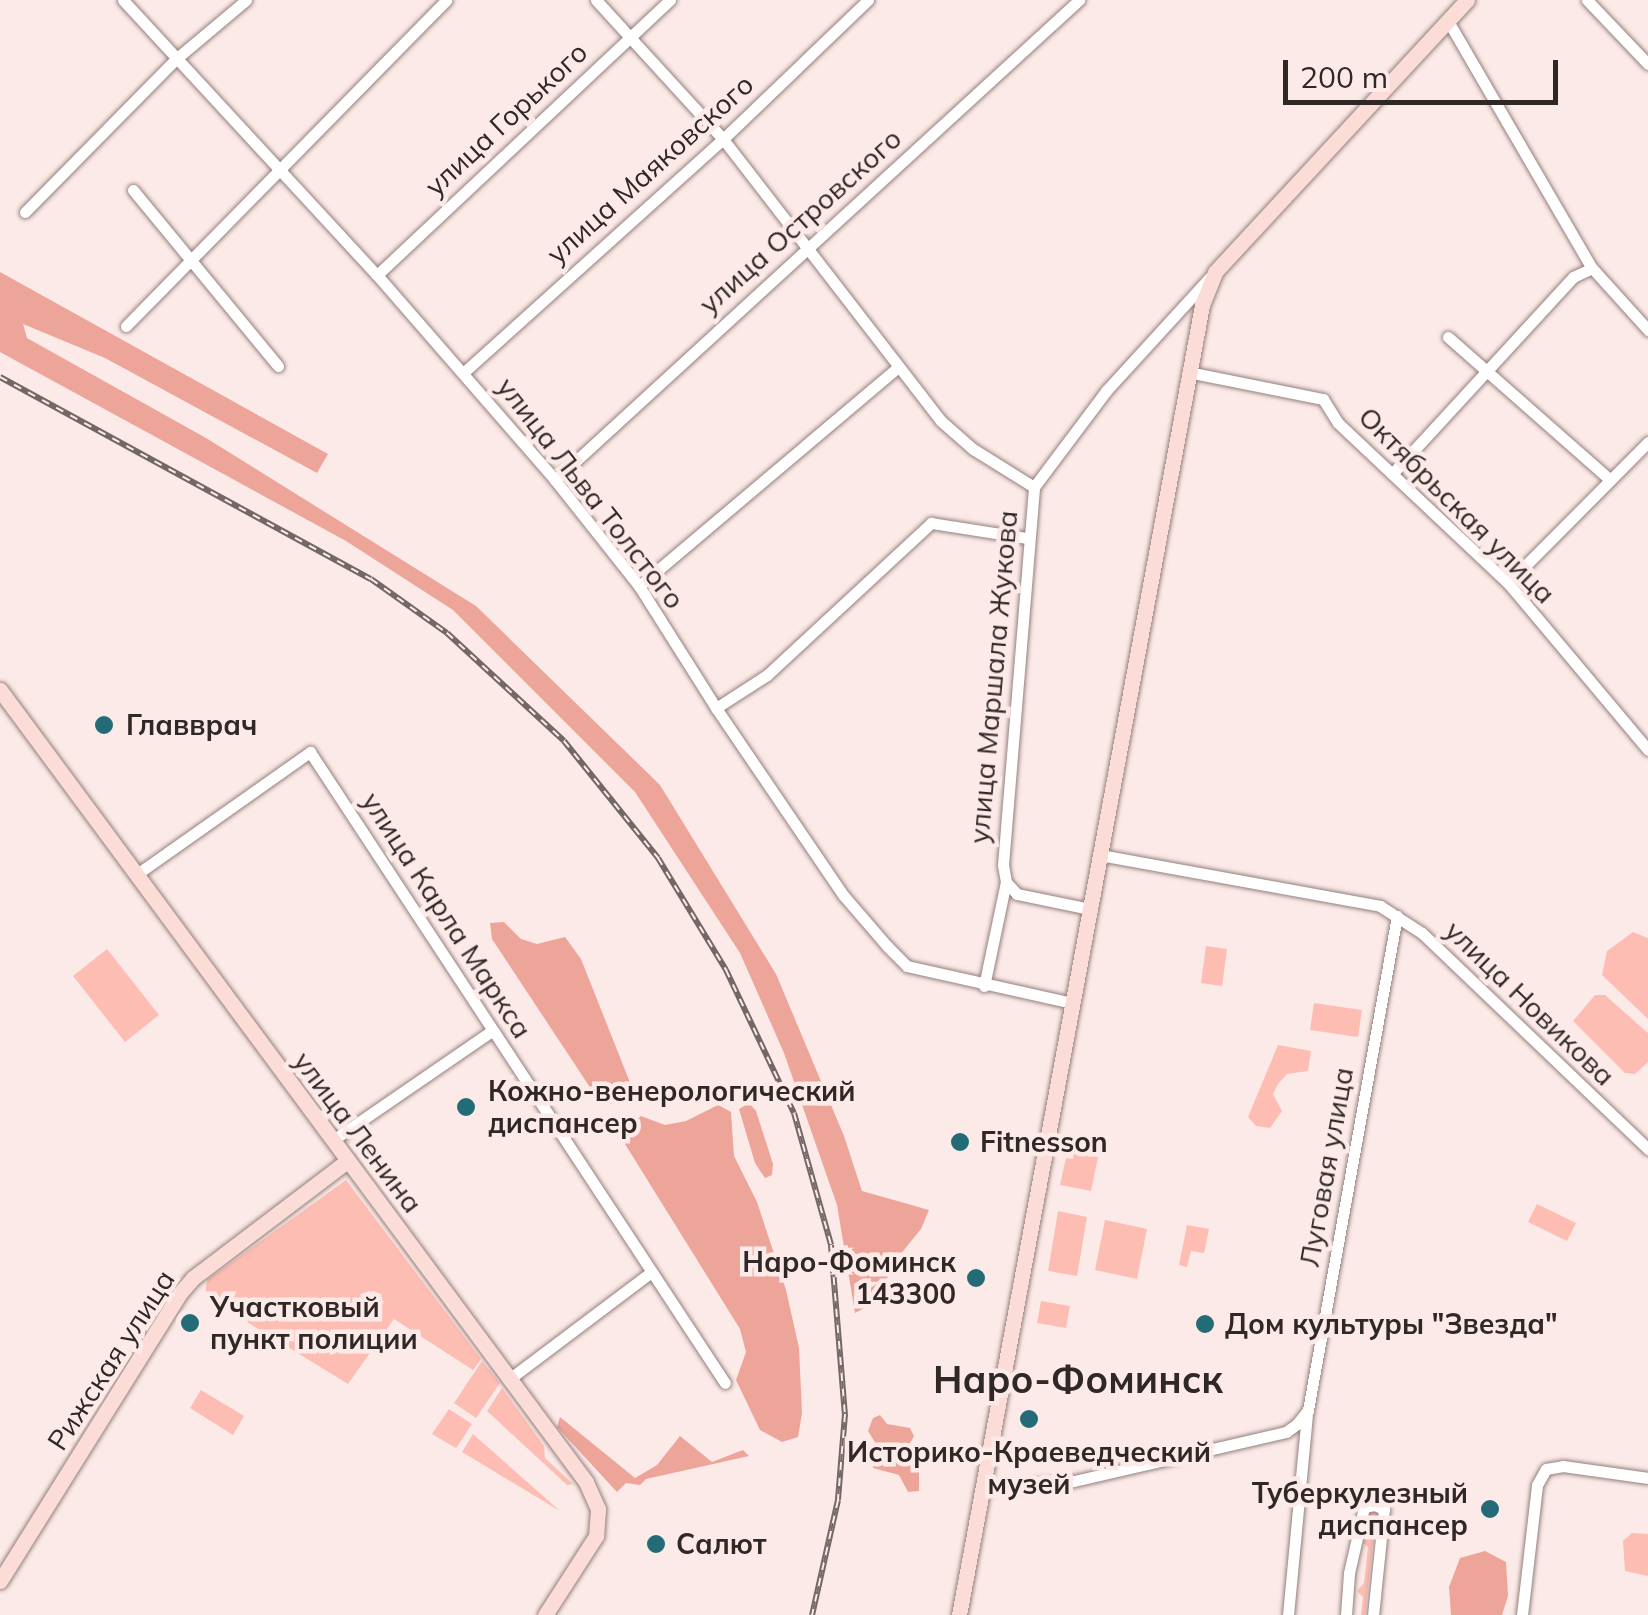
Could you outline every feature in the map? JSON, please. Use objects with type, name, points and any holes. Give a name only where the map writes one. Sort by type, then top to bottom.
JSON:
[{"type":"main road","name":"улица Маршала Жукова","points":[[959,1615],[1202,305],[1216,272],[1466,0]]},
{"type":"main road","name":"улица Ленина","points":[[0,690],[586,1482],[598,1510],[596,1536],[545,1615]]},
{"type":"main road","name":"Рижская улица","points":[[0,1581],[180,1292],[347,1161]]},
{"type":"street","name":"улица Льва Толстого","points":[[123,0],[376,275],[555,480],[639,586],[716,708],[844,896],[886,946],[907,966],[1072,1003]]},
{"type":"street","points":[[24,212],[177,58],[246,0]]},
{"type":"street","points":[[126,326],[446,0]]},
{"type":"street","points":[[596,0],[722,139],[810,247],[897,368],[941,421],[973,449],[1034,486]]},
{"type":"street","name":"улица Горького","points":[[376,275],[670,0]]},
{"type":"street","name":"улица Маяковского","points":[[463,372],[722,139],[868,0]]},
{"type":"street","name":"улица Островского","points":[[555,480],[1080,0]]},
{"type":"street","points":[[1587,0],[1648,64]]},
{"type":"street","points":[[1448,21],[1592,268],[1648,330]]},
{"type":"street","points":[[133,190],[278,366]]},
{"type":"street","points":[[1392,474],[1573,276],[1592,268]]},
{"type":"street","name":"улица Маршала Жукова","points":[[1090,909],[1017,894],[1006,882],[1003,865],[1034,486],[1106,391],[1216,272]]},
{"type":"street","points":[[1448,337],[1610,480]]},
{"type":"street","points":[[639,586],[897,368]]},
{"type":"street","name":"Октябрьская улица","points":[[1188,372],[1323,399],[1338,423],[1508,583],[1648,750]]},
{"type":"street","points":[[1508,583],[1648,442]]},
{"type":"street","points":[[716,708],[792,654],[931,523],[1027,538]]},
{"type":"street","name":"улица Карла Маркса","points":[[137,874],[310,752],[726,1383]]},
{"type":"street","name":"улица Новикова","points":[[1100,855],[1380,906],[1422,933],[1648,1149]]},
{"type":"street","points":[[984,986],[1006,882]]},
{"type":"street","name":"Луговая улица","points":[[982,1489],[1074,1481],[1286,1432],[1298,1424],[1308,1410],[1397,916]]},
{"type":"street","points":[[333,1140],[493,1030]]},
{"type":"street","points":[[508,1380],[650,1273]]},
{"type":"street","points":[[1288,1615],[1308,1410]]},
{"type":"street","points":[[1522,1615],[1537,1485],[1546,1469],[1563,1466],[1648,1478]]},
{"type":"street","points":[[1346,1615],[1349,1572],[1364,1507],[1374,1505],[1384,1509],[1373,1615]]},
{"type":"shaded area","points":[[0,272],[328,454],[317,473],[105,358],[23,324],[27,338],[206,438],[476,606],[660,785],[776,974],[844,1136],[862,1191],[929,1210],[921,1229],[895,1261],[876,1302],[855,1313],[837,1205],[784,1053],[740,953],[635,792],[453,610],[346,541],[0,352]]},
{"type":"shaded area","points":[[504,922],[521,939],[537,944],[565,937],[581,959],[631,1085],[618,1103],[601,1104],[492,939],[490,923]]},
{"type":"shaded area","points":[[1633,932],[1648,938],[1648,1019],[1602,975],[1607,951]]},
{"type":"shaded area","points":[[1206,946],[1227,949],[1222,986],[1201,983]]},
{"type":"shaded area","points":[[107,949],[159,1015],[125,1042],[73,976]]},
{"type":"shaded area","points":[[1595,995],[1605,995],[1648,1033],[1648,1062],[1635,1074],[1625,1073],[1573,1021]]},
{"type":"shaded area","points":[[1314,1003],[1362,1010],[1358,1037],[1310,1030]]},
{"type":"shaded area","points":[[1278,1045],[1311,1051],[1308,1071],[1287,1074],[1273,1094],[1282,1111],[1270,1128],[1256,1126],[1248,1117]]},
{"type":"shaded area","points":[[749,1103],[756,1111],[773,1164],[772,1175],[765,1178],[755,1163],[739,1109]]},
{"type":"shaded area","points":[[718,1105],[731,1112],[734,1156],[757,1202],[786,1290],[799,1348],[802,1413],[798,1437],[782,1442],[760,1430],[736,1380],[746,1352],[740,1329],[625,1144],[624,1129],[641,1116],[665,1125],[686,1121]]},
{"type":"shaded area","points":[[1074,1152],[1098,1157],[1091,1191],[1060,1185],[1066,1158],[1073,1159]]},
{"type":"shaded area","points":[[346,1180],[481,1359],[473,1370],[394,1319],[348,1384],[205,1296],[207,1280]]},
{"type":"shaded area","points":[[1537,1204],[1576,1223],[1567,1241],[1528,1222]]},
{"type":"shaded area","points":[[1058,1211],[1087,1217],[1077,1276],[1048,1271]]},
{"type":"shaded area","points":[[1105,1220],[1147,1229],[1137,1279],[1095,1270]]},
{"type":"shaded area","points":[[1187,1225],[1209,1229],[1204,1253],[1191,1251],[1187,1267],[1179,1265]]},
{"type":"shaded area","points":[[1041,1301],[1070,1306],[1066,1328],[1037,1323]]},
{"type":"shaded area","points":[[482,1361],[500,1383],[476,1418],[454,1403]]},
{"type":"shaded area","points":[[502,1388],[544,1446],[545,1458],[573,1484],[567,1485],[487,1411]]},
{"type":"shaded area","points":[[201,1390],[244,1416],[233,1435],[190,1408]]},
{"type":"shaded area","points":[[449,1409],[472,1424],[456,1448],[432,1434]]},
{"type":"shaded area","points":[[880,1415],[887,1424],[910,1428],[914,1436],[907,1449],[876,1444],[868,1431],[873,1418]]},
{"type":"shaded area","points":[[560,1417],[635,1478],[657,1465],[680,1436],[712,1462],[743,1450],[749,1456],[646,1479],[640,1485],[626,1483],[617,1492],[557,1427]]},
{"type":"shaded area","points":[[473,1434],[560,1511],[462,1452]]},
{"type":"shaded area","points":[[873,1458],[919,1458],[919,1491],[908,1492],[899,1475],[873,1468]]},
{"type":"shaded area","points":[[1380,1511],[1380,1534],[1373,1540],[1365,1615],[1361,1615],[1363,1597],[1357,1591],[1364,1583],[1368,1547],[1363,1543],[1365,1514]]},
{"type":"shaded area","points":[[1632,1533],[1648,1534],[1648,1576],[1625,1571],[1623,1541]]},
{"type":"shaded area","points":[[1485,1551],[1506,1562],[1508,1596],[1502,1615],[1451,1615],[1449,1587],[1460,1558]]},
{"type":"railway","points":[[0,377],[371,579],[447,633],[564,741],[658,858],[726,970],[794,1113],[831,1245],[845,1414],[838,1500],[812,1615]]},
{"type":"place","name":"Главврач","points":[[104,725]]},
{"type":"place","name":"Кожно-венерологический диспансер","points":[[466,1107]]},
{"type":"place","name":"Fitnesson","points":[[960,1142]]},
{"type":"place","name":"Наро-Фоминск 143300","points":[[976,1278]]},
{"type":"place","name":"Участковый пункт полиции","points":[[190,1323]]},
{"type":"place","name":"Дом культуры \"Звезда\"","points":[[1205,1324]]},
{"type":"place","name":"Историко-Краеведческий музей","points":[[1029,1419]]},
{"type":"place","name":"Туберкулезный диспансер","points":[[1490,1509]]},
{"type":"place","name":"Салют","points":[[656,1544]]},
{"type":"district","name":"Наро-Фоминск","points":[[1078,1380]]}]
